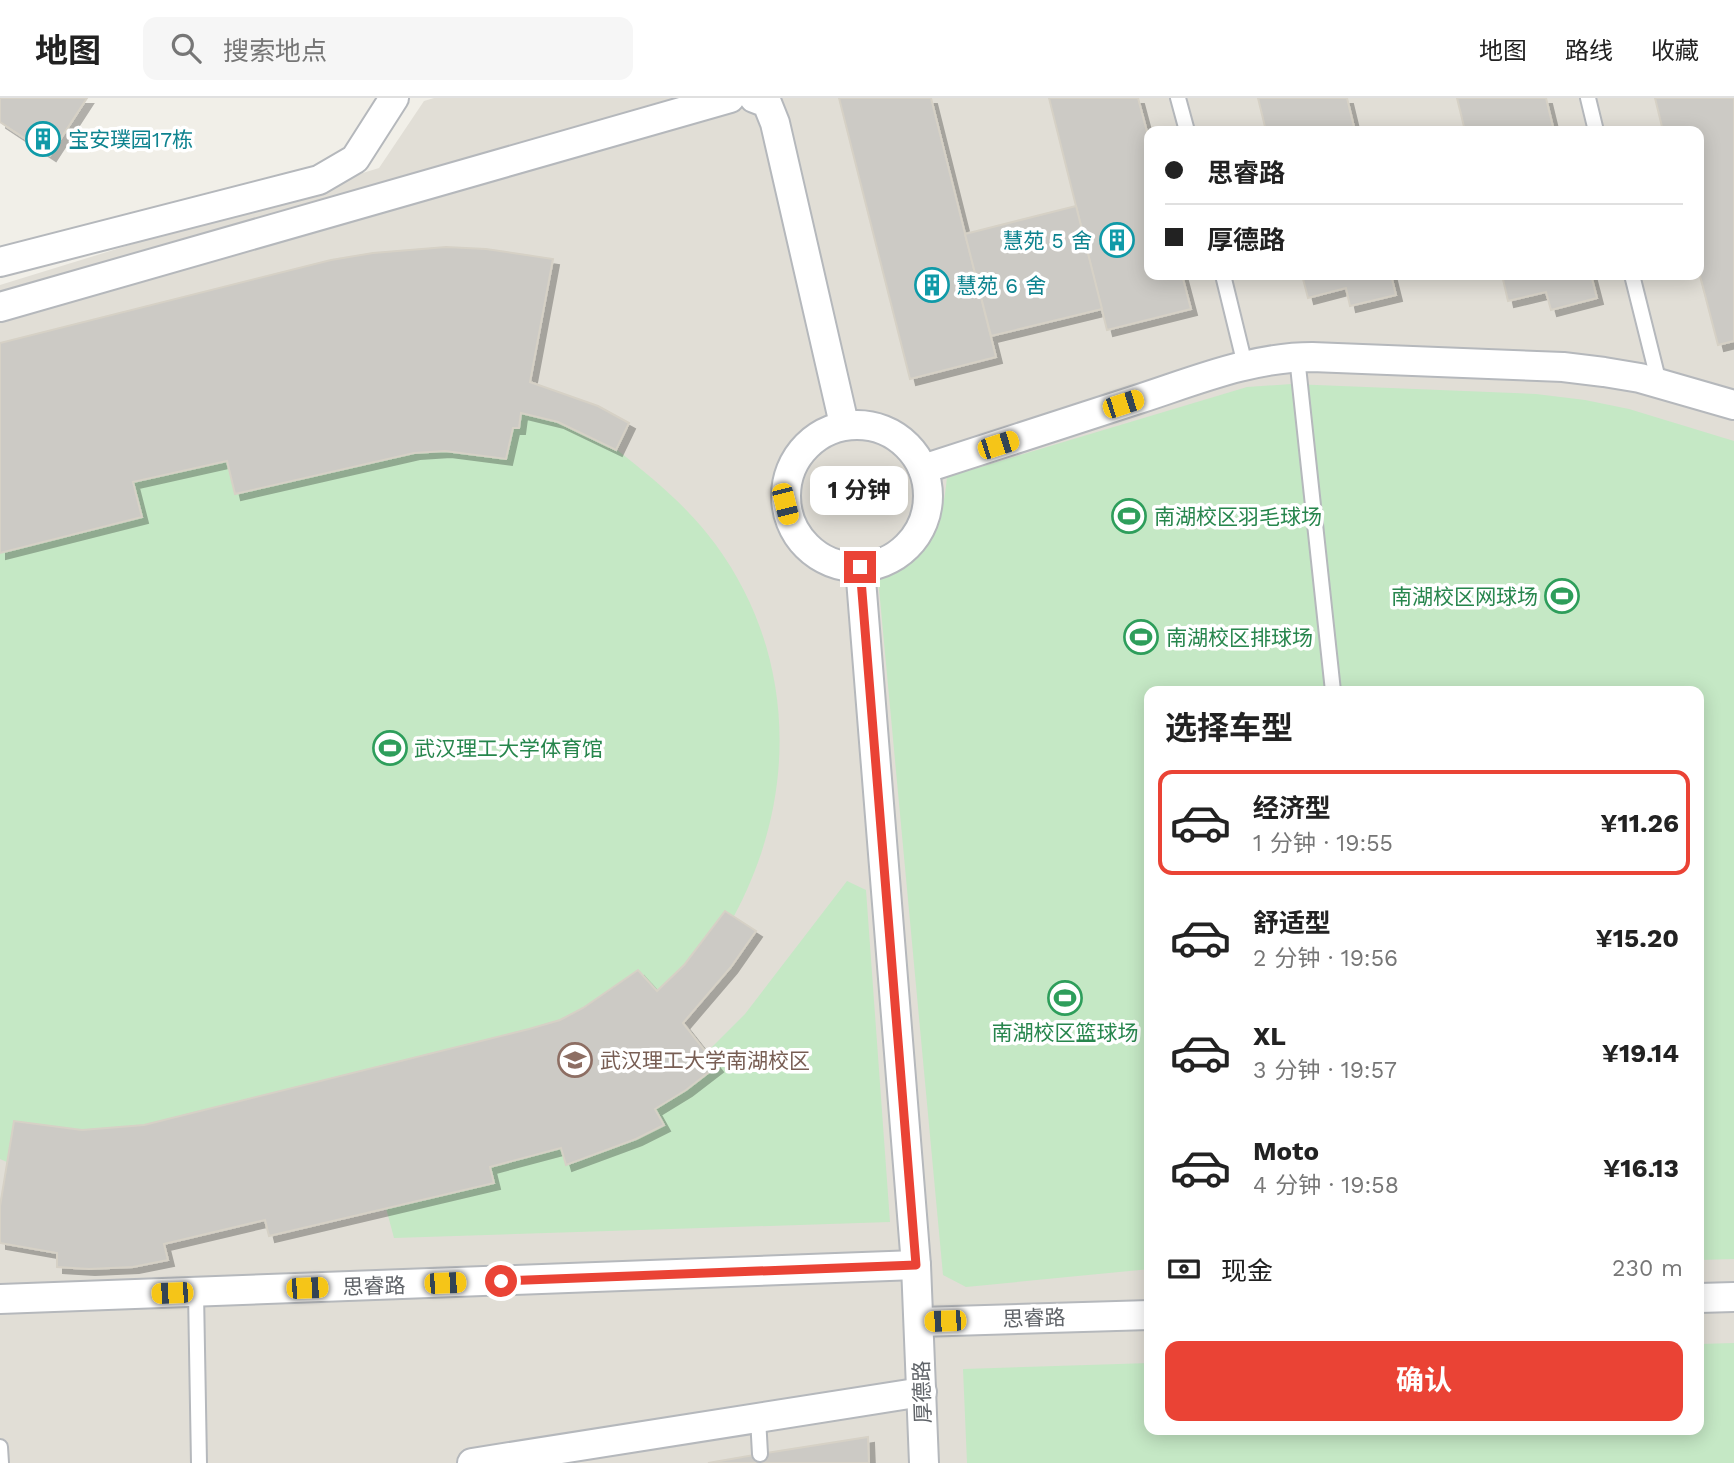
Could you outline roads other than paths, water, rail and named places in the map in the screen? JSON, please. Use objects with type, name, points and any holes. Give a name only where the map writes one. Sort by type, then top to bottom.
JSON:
[{"type":"street","points":[[0,262],[319,180],[355,159],[394,98]]},
{"type":"street","points":[[0,307],[730,98]]},
{"type":"street","points":[[763,100],[775,123],[845,424]]},
{"type":"street","points":[[923,469],[1245,365],[1297,357],[1563,367],[1659,383],[1734,405]]},
{"type":"street","points":[[845,424],[876,426],[905,442],[923,469],[928,486],[928,503],[917,535],[893,558],[877,565],[842,566],[825,560],[810,550],[798,537],[790,521],[785,504],[790,468],[812,439],[827,430],[845,424]]},
{"type":"street","name":"厚德路","points":[[860,567],[916,1265],[924,1463]]},
{"type":"street","name":"思睿路","points":[[0,1299],[916,1265]]},
{"type":"street","points":[[1704,1298],[1734,1297]]},
{"type":"street","name":"思睿路","points":[[919,1322],[1144,1315]]},
{"type":"street","points":[[472,1463],[922,1392]]},
{"type":"lane","points":[[1178,98],[1186,126]]},
{"type":"lane","points":[[1588,98],[1595,126]]},
{"type":"lane","points":[[1224,280],[1245,365]]},
{"type":"lane","points":[[1633,280],[1659,383]]},
{"type":"lane","points":[[1297,357],[1332,686]]},
{"type":"lane","points":[[197,1292],[199,1463]]},
{"type":"lane","points":[[758,1418],[760,1454]]},
{"type":"lane","points":[[0,1447],[1,1463]]},
{"type":"place","name":"宝安璞园17栋","points":[[43,139]]},
{"type":"place","name":"慧苑 5 舍","points":[[1117,240]]},
{"type":"place","name":"慧苑 6 舍","points":[[932,285]]},
{"type":"place","name":"南湖校区羽毛球场","points":[[1129,516]]},
{"type":"place","name":"南湖校区网球场","points":[[1562,596]]},
{"type":"place","name":"南湖校区排球场","points":[[1141,637]]},
{"type":"place","name":"武汉理工大学体育馆","points":[[390,748]]},
{"type":"place","name":"南湖校区篮球场","points":[[1065,998]]},
{"type":"place","name":"武汉理工大学南湖校区","points":[[575,1060]]}]
